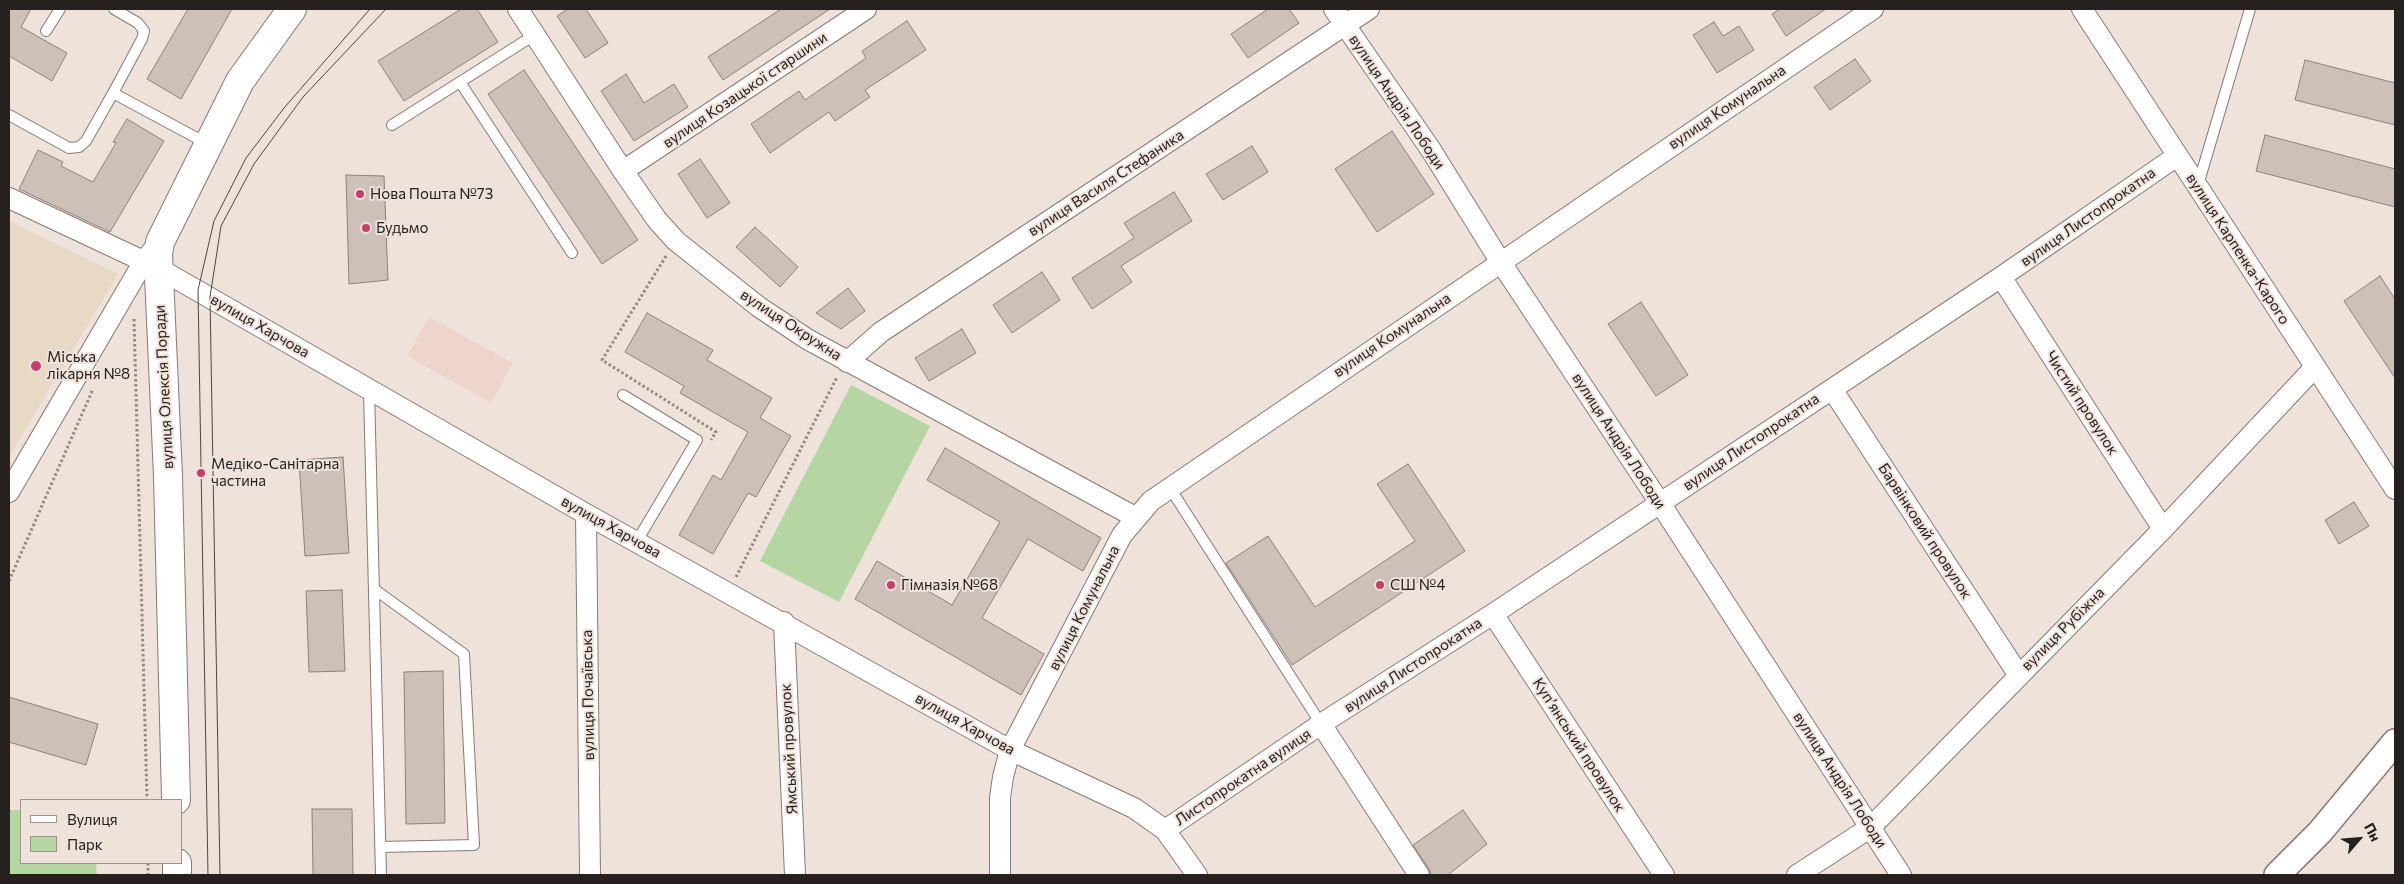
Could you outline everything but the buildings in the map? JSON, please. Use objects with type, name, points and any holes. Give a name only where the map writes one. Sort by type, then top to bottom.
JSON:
[{"type":"main road","name":"вулиця Олексія Поради","points":[[176,799],[168,476],[154,257],[240,81],[292,9]]},
{"type":"main road","points":[[240,81],[296,20],[312,9]]},
{"type":"street","name":"вулиця Окружна","points":[[518,9],[536,34],[623,171],[657,220],[676,241],[759,307],[847,362],[1135,517]]},
{"type":"street","name":"вулиця Козацької старшини","points":[[623,171],[866,9]]},
{"type":"street","name":"вулиця Василя Стефаника","points":[[847,362],[881,332],[1340,17],[1369,9]]},
{"type":"street","name":"вулиця Комунальна","points":[[1000,875],[1000,798],[1002,777],[1010,750],[1122,535],[1135,517],[1151,501],[1873,9]]},
{"type":"street","name":"вулиця Карпенка-Карого","points":[[2082,9],[2395,489]]},
{"type":"street","name":"вулиця Андрія Лободи","points":[[1340,17],[1431,150],[1500,262],[1660,503],[1901,875]]},
{"type":"street","name":"вулиця Листопрокатна","points":[[1321,724],[1493,614],[2000,277],[2177,156]]},
{"type":"street","name":"вулиця Харчова","points":[[9,198],[154,257],[369,390],[586,514],[784,622],[1010,750],[1134,808],[1165,830],[1197,875]]},
{"type":"street","points":[[9,492],[154,257]]},
{"type":"street","name":"Чистий провулок","points":[[2000,277],[2163,529]]},
{"type":"street","name":"вулиця Рубіжна","points":[[1796,875],[1871,827],[2018,674],[2163,529],[2315,367]]},
{"type":"street","name":"Барвінковий провулок","points":[[1832,389],[2018,674]]},
{"type":"street","name":"вулиця Почаївська","points":[[586,514],[590,875]]},
{"type":"street","name":"Куп’янський провулок","points":[[1493,614],[1664,875]]},
{"type":"street","name":"Ямський провулок","points":[[784,622],[796,875]]},
{"type":"street","points":[[1321,724],[1419,875]]},
{"type":"street","name":"Листопрокатна вулиця","points":[[1165,830],[1321,724]]},
{"type":"street","points":[[2277,875],[2320,832],[2394,745]]},
{"type":"lane","points":[[46,31],[60,9]]},
{"type":"lane","points":[[9,115],[69,148],[79,147],[86,141],[142,39],[144,31],[138,23],[114,9]]},
{"type":"lane","points":[[2197,186],[2250,9]]},
{"type":"lane","points":[[392,125],[536,34]]},
{"type":"lane","points":[[460,82],[572,253]]},
{"type":"lane","points":[[113,93],[208,144]]},
{"type":"lane","points":[[369,390],[381,875]]},
{"type":"lane","points":[[623,395],[697,440],[636,541]]},
{"type":"lane","points":[[1170,488],[1321,724]]},
{"type":"lane","points":[[374,589],[464,654],[474,845],[380,847]]},
{"type":"path","points":[[676,241],[602,360],[716,432],[706,448]]},
{"type":"path","points":[[134,318],[147,799]]},
{"type":"path","points":[[728,593],[833,383],[847,362]]},
{"type":"path","points":[[9,582],[97,381]]},
{"type":"shaded area","name":"Міська лікарня №8","points":[[9,221],[118,274],[9,457]]},
{"type":"shaded area","points":[[429,317],[513,363],[491,403],[407,356]]},
{"type":"green space","points":[[851,385],[930,426],[839,602],[760,561]]},
{"type":"green space","points":[[9,810],[20,810],[20,864],[96,864],[97,875],[9,875]]},
{"type":"tram line","points":[[208,875],[198,290],[214,221],[246,158],[284,108],[370,9]]},
{"type":"tram line","points":[[220,875],[210,297],[221,226],[254,164],[303,97],[386,9]]},
{"type":"place","name":"Нова Пошта №73","points":[[360,194]]},
{"type":"place","name":"Будьмо","points":[[366,228]]},
{"type":"place","name":"Міська лікарня №8","points":[[36,366]]},
{"type":"place","name":"Медіко-Санітарна частина","points":[[201,473]]},
{"type":"place","name":"Гімназія №68","points":[[891,585]]},
{"type":"place","name":"СШ №4","points":[[1380,585]]}]
